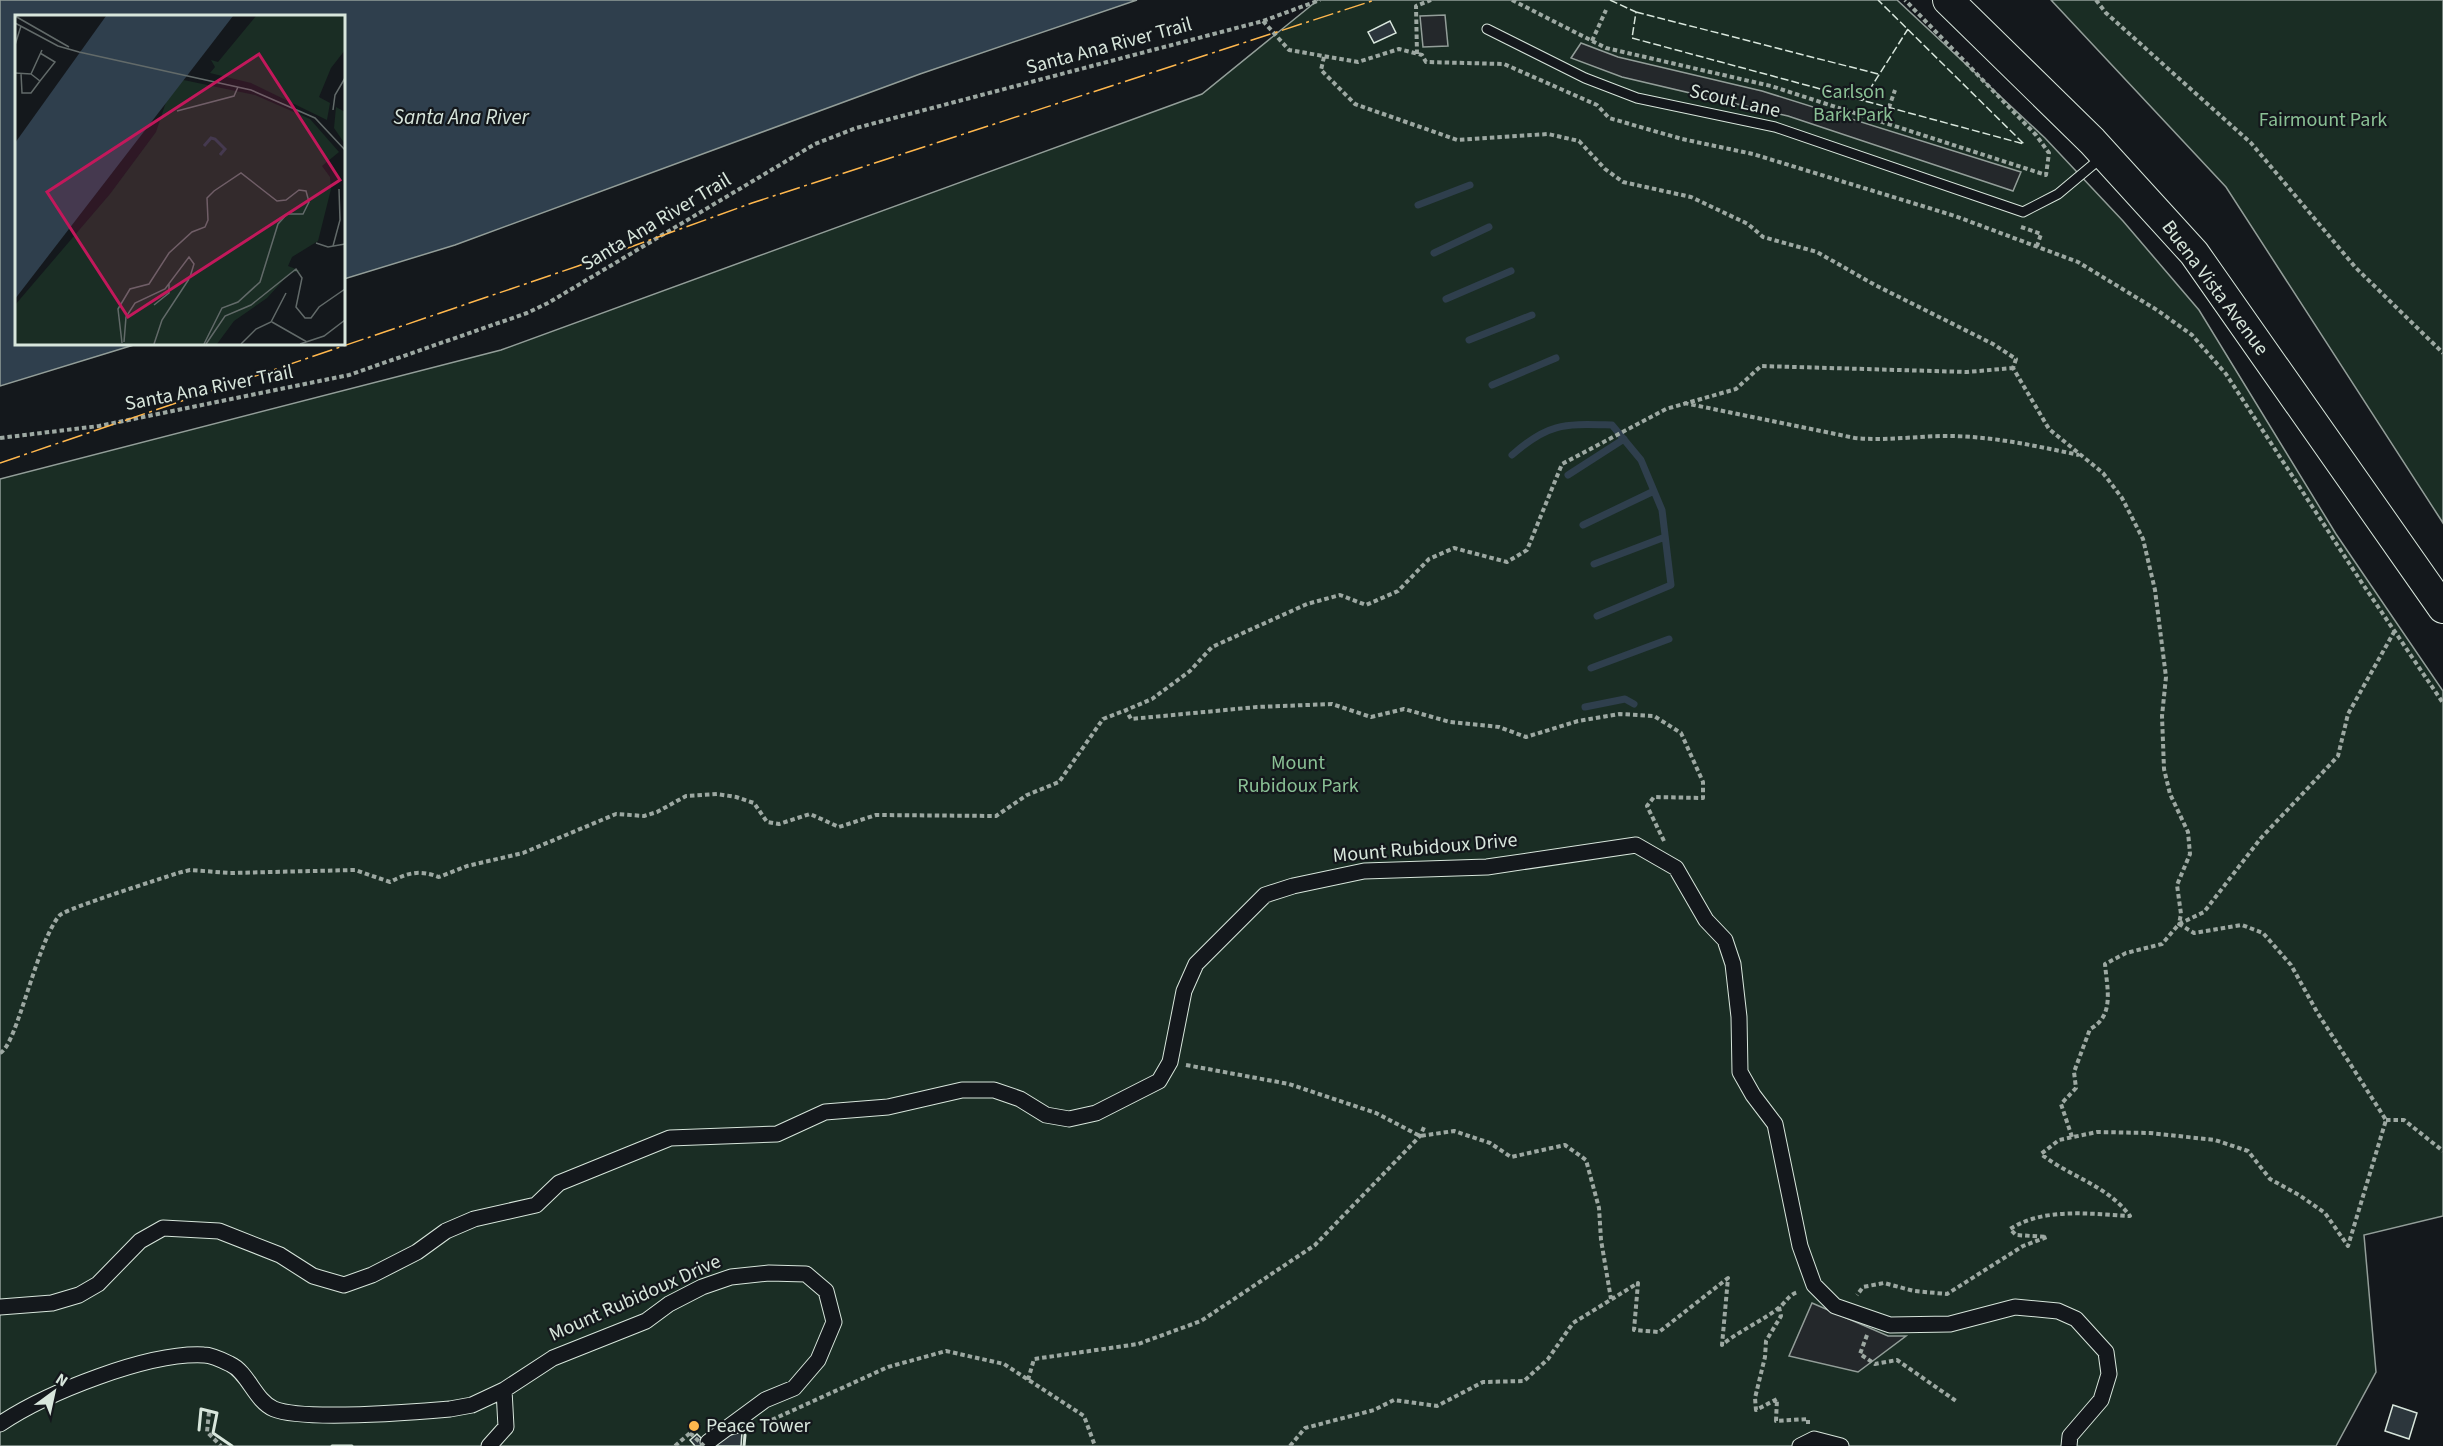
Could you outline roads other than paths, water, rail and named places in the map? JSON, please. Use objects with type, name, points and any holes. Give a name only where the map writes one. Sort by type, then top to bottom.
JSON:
[{"type":"main road","name":"Buena Vista Avenue","points":[[1948,0],[2104,155],[2194,253],[2443,608]]},
{"type":"street","name":"Mount Rubidoux Drive","points":[[0,1307],[52,1303],[79,1295],[98,1284],[140,1241],[163,1228],[219,1231],[280,1254],[313,1276],[344,1285],[372,1275],[417,1252],[446,1231],[464,1223],[536,1204],[559,1183],[670,1138],[777,1134],[825,1112],[888,1107],[962,1090],[994,1090],[1020,1099],[1046,1115],[1069,1119],[1096,1113],[1159,1081],[1170,1062],[1184,991],[1196,964],[1265,895],[1293,885],[1364,871],[1487,867],[1636,845],[1676,868],[1706,920],[1725,940],[1733,964],[1739,1017],[1740,1072],[1753,1095],[1775,1124],[1800,1246],[1814,1285],[1835,1306],[1890,1325],[1950,1324],[2015,1307],[2058,1311],[2076,1319],[2106,1352],[2109,1374],[2102,1400],[2070,1436],[2069,1446]]},
{"type":"street","name":"Mount Rubidoux Drive","points":[[0,1424],[22,1409],[135,1365],[182,1356],[207,1355],[233,1365],[273,1409],[304,1414],[450,1409],[472,1404],[504,1390],[553,1358],[646,1321],[669,1304],[702,1287],[731,1277],[769,1273],[806,1274],[826,1291],[834,1322],[818,1360],[794,1388],[765,1400],[706,1444]]},
{"type":"street","points":[[489,1446],[506,1427],[504,1390]]},
{"type":"street","points":[[1804,1444],[1814,1439],[1842,1446]]},
{"type":"lane","name":"Scout Lane","points":[[1487,29],[1586,78],[1637,98],[1775,127],[2024,212],[2058,194],[2104,155]]},
{"type":"water","name":"Santa Ana River","points":[[0,0],[1137,0],[920,74],[455,245],[345,279],[345,15],[15,15],[15,345],[134,345],[0,386]]},
{"type":"waterway","points":[[1418,205],[1470,185]]},
{"type":"waterway","points":[[1434,253],[1489,227]]},
{"type":"waterway","points":[[1446,299],[1511,271]]},
{"type":"waterway","points":[[1469,340],[1532,315]]},
{"type":"waterway","points":[[1492,385],[1556,358]]},
{"type":"waterway","points":[[1512,455],[1537,436],[1558,427],[1612,425],[1641,460],[1662,510],[1671,585],[1597,616]]},
{"type":"waterway","points":[[1568,475],[1624,439]]},
{"type":"waterway","points":[[1583,525],[1654,491]]},
{"type":"waterway","points":[[1594,564],[1665,537]]},
{"type":"waterway","points":[[1591,668],[1669,639]]},
{"type":"waterway","points":[[1585,707],[1625,699],[1634,704]]},
{"type":"place","name":"Peace Tower","points":[[694,1426]]},
{"type":"park label","name":"Carlson Bark Park","points":[[1853,104]]},
{"type":"park label","name":"Fairmount Park","points":[[2323,120]]},
{"type":"park label","name":"Mount Rubidoux Park","points":[[1298,774]]}]
